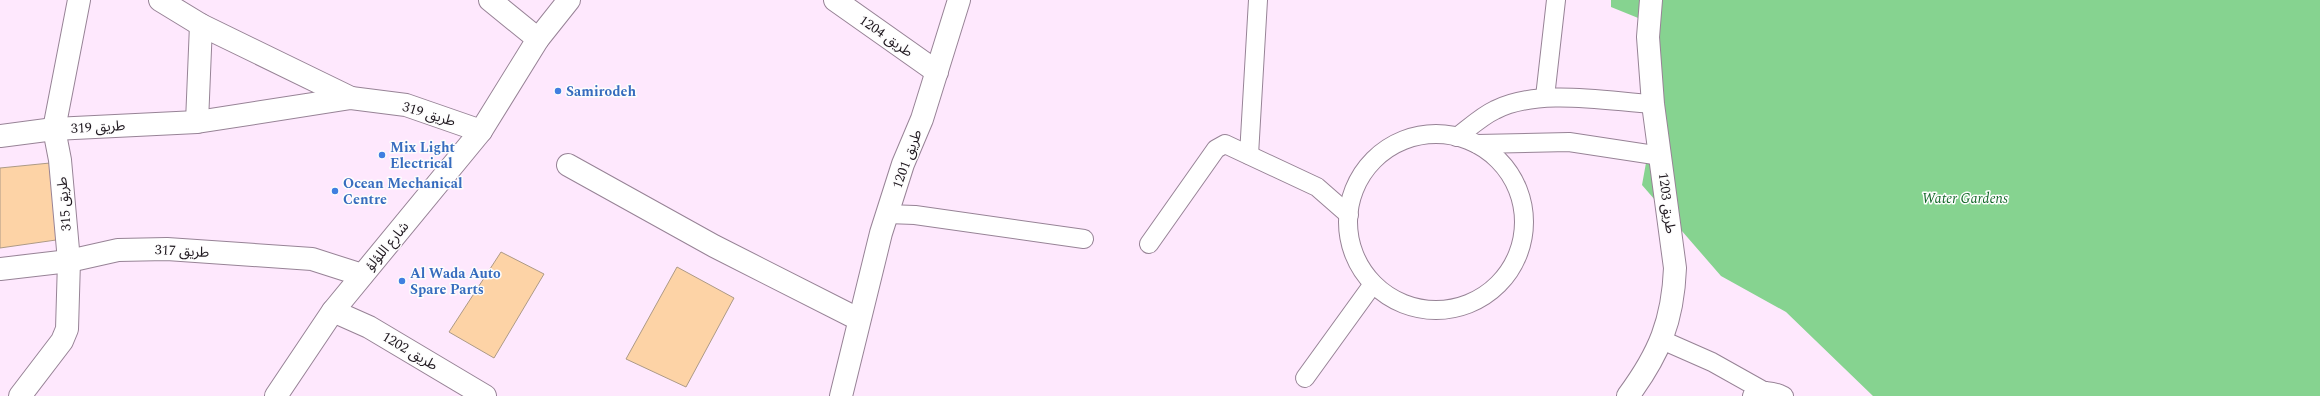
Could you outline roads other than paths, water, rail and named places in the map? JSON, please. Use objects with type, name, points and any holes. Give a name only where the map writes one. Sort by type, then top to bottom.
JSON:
[{"type":"street","name":"طريق 315","points":[[20,396],[62,342],[67,329],[69,260],[60,160],[54,129],[78,0]]},
{"type":"street","name":"طريق 319","points":[[160,0],[202,25],[351,98]]},
{"type":"street","points":[[490,0],[538,39]]},
{"type":"street","name":"شارع اللؤلؤ","points":[[276,396],[332,311],[481,131],[538,39],[569,0]]},
{"type":"street","name":"طريق 1204","points":[[835,0],[937,72]]},
{"type":"street","name":"طريق 1201","points":[[841,396],[858,319],[887,214],[903,164],[922,119],[959,0]]},
{"type":"street","name":"طريق 1203","points":[[1628,396],[1653,359],[1662,340],[1674,294],[1675,268],[1653,104],[1648,37],[1651,0]]},
{"type":"street","points":[[197,122],[202,25]]},
{"type":"street","name":"طريق 319","points":[[0,136],[54,129],[197,122],[351,98],[406,105],[481,131]]},
{"type":"street","points":[[568,165],[714,246],[858,319]]},
{"type":"street","name":"طريق 317","points":[[0,269],[69,260],[118,250],[167,248],[312,259],[362,275]]},
{"type":"street","name":"طريق 1202","points":[[332,311],[369,327],[485,396]]},
{"type":"lane","points":[[1249,155],[1258,0]]},
{"type":"lane","points":[[1545,97],[1556,0]]},
{"type":"lane","points":[[1457,137],[1494,110],[1519,101],[1545,97],[1653,104]]},
{"type":"lane","points":[[1435,134],[1457,137],[1477,144],[1495,156],[1509,173],[1519,192],[1524,213],[1518,256],[1507,275],[1492,290],[1474,302],[1453,308],[1431,310],[1410,306],[1390,297],[1373,284],[1362,269],[1354,251],[1349,234],[1348,215],[1353,194],[1362,174],[1376,157],[1394,145],[1414,137],[1435,134]]},
{"type":"lane","points":[[1477,144],[1569,142],[1661,156]]},
{"type":"lane","points":[[1149,244],[1220,145],[1230,145],[1317,187],[1348,215]]},
{"type":"lane","points":[[887,214],[915,215],[1084,239]]},
{"type":"lane","points":[[1305,378],[1373,284]]},
{"type":"lane","points":[[1662,340],[1712,362],[1756,393],[1774,391],[1784,396]]},
{"type":"place","name":"Samirodeh","points":[[558,91]]},
{"type":"place","name":"Mix Light Electrical","points":[[382,155]]},
{"type":"place","name":"Ocean Mechanical Centre","points":[[335,191]]},
{"type":"place","name":"Al Wada Auto Spare Parts","points":[[402,281]]},
{"type":"park label","name":"Water Gardens","points":[[1965,198]]}]
